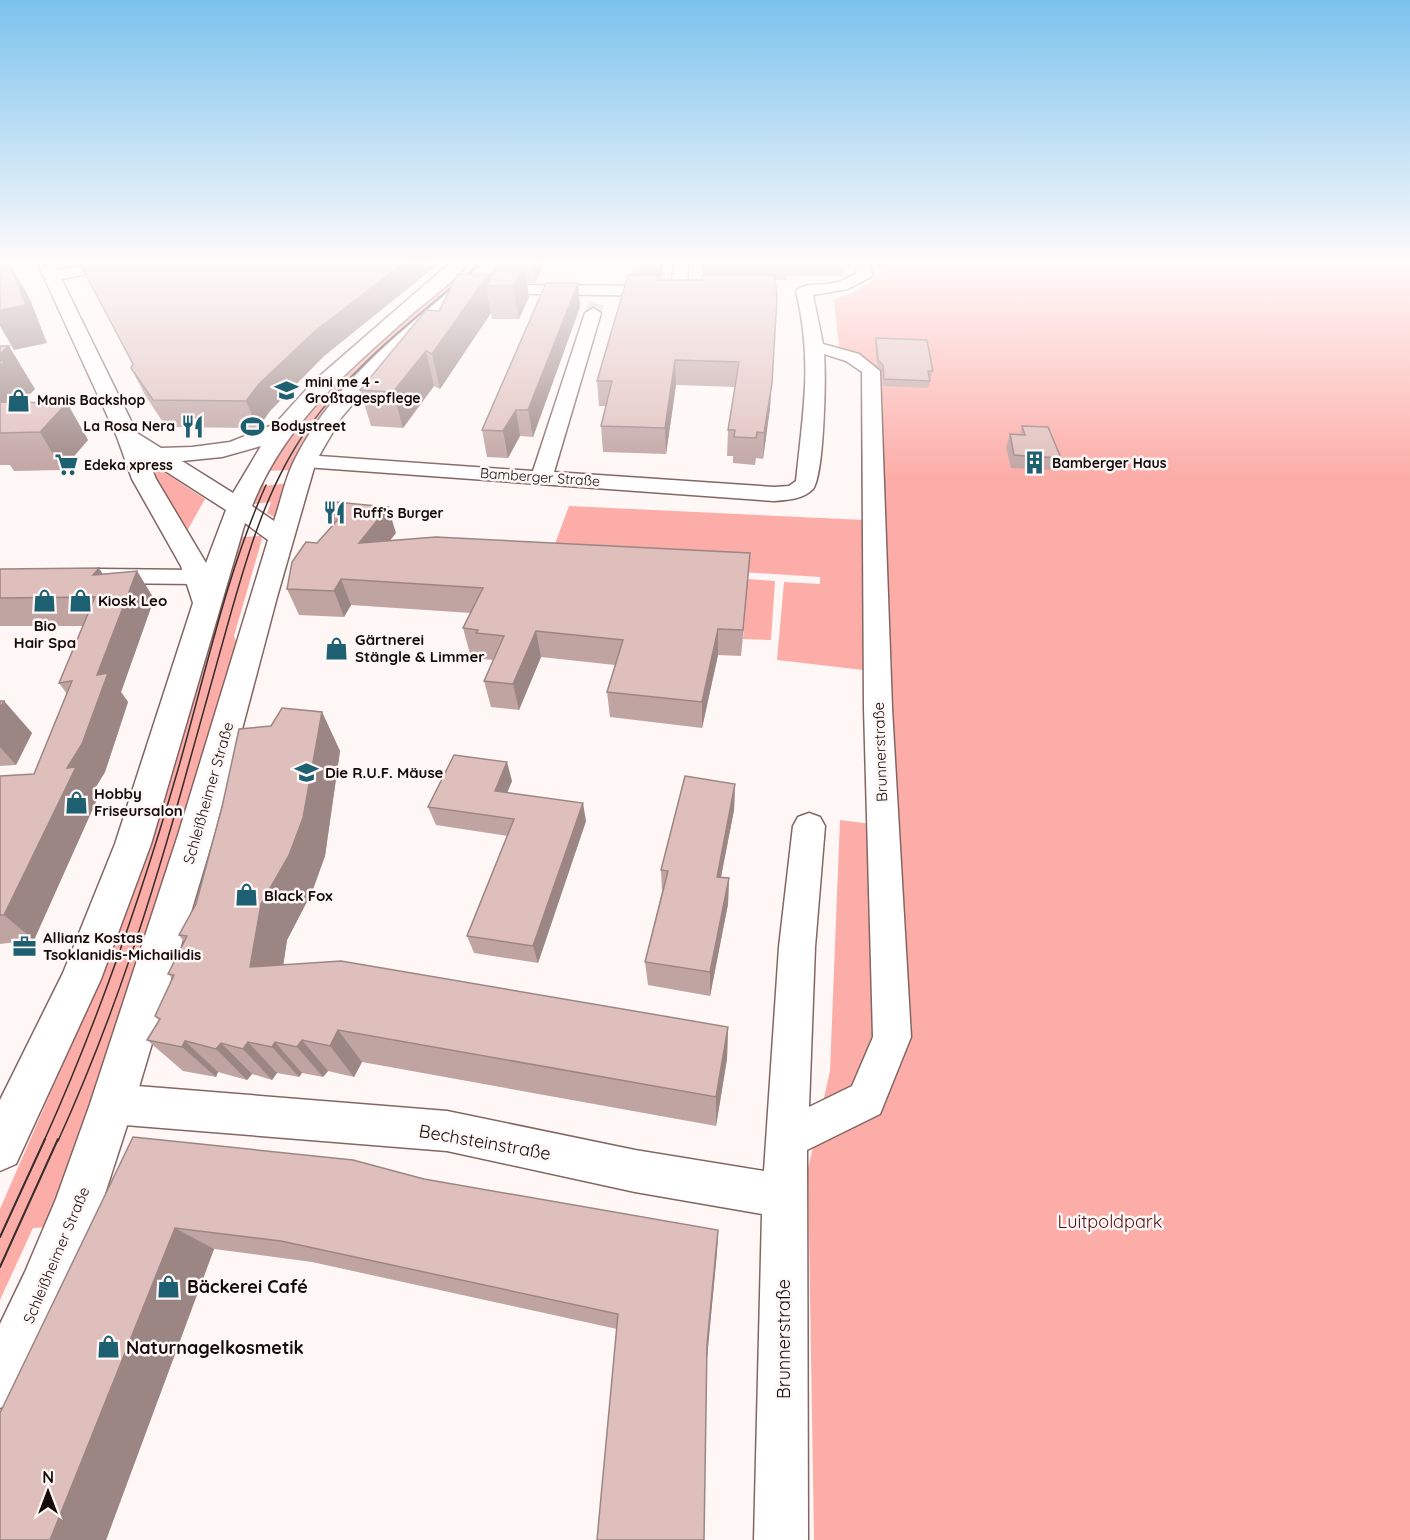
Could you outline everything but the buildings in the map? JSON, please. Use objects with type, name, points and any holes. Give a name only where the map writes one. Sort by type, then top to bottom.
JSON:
[{"type":"main road","points":[[79,334],[128,437],[144,479],[202,590]]},
{"type":"main road","points":[[0,1148],[81,979],[133,844],[202,590],[238,507],[258,468],[283,429],[321,385],[377,334]]},
{"type":"main road","name":"Schleißheimer Straße","points":[[0,1381],[43,1290],[75,1210],[112,1104],[196,835],[280,537],[305,461],[332,415],[359,382],[412,334]]},
{"type":"main road","points":[[157,455],[203,454],[230,450],[283,429]]},
{"type":"main road","points":[[128,437],[238,507],[280,537]]},
{"type":"street","points":[[542,477],[586,334]]},
{"type":"street","points":[[814,334],[816,348]]},
{"type":"street","name":"Bamberger Straße","points":[[305,461],[774,494],[795,492],[804,487],[807,482],[816,348]]},
{"type":"street","name":"Brunnerstraße","points":[[786,1139],[866,1100],[892,1037],[878,699],[871,371],[862,363],[845,355],[816,348]]},
{"type":"street","points":[[71,576],[202,590]]},
{"type":"street","name":"Brunnerstraße","points":[[781,1540],[786,1139],[797,947],[809,826]]},
{"type":"street","name":"Bechsteinstraße","points":[[112,1104],[447,1131],[635,1172],[784,1196]]},
{"type":"green space","points":[[386,334],[406,334],[293,470],[267,471],[282,446],[323,392]]},
{"type":"green space","name":"Luitpoldpark","points":[[838,334],[1410,334],[1410,1540],[814,1540],[808,1169],[830,1071],[840,820],[887,826],[871,371],[845,355],[839,347]]},
{"type":"green space","points":[[147,461],[205,499],[186,533],[145,462]]},
{"type":"green space","points":[[289,483],[276,518],[267,513],[271,502],[253,504],[260,484],[264,486]]},
{"type":"green space","points":[[569,506],[865,520],[863,670],[777,660],[784,582],[820,584],[820,577],[549,560]]},
{"type":"green space","points":[[244,523],[246,523],[242,537],[259,536],[260,534],[262,539],[234,636],[239,648],[129,1001],[79,1131],[50,1227],[33,1228],[0,1300],[0,1209],[90,1002]]},
{"type":"green space","points":[[748,579],[775,581],[771,640],[743,639]]},
{"type":"tram line","points":[[58,1141],[97,1050],[131,957],[175,815],[242,576],[269,499],[293,451],[326,404],[396,334]]},
{"type":"tram line","points":[[44,1141],[83,1049],[135,909],[179,766],[228,588],[266,485]]},
{"type":"tram line","points":[[0,1237],[45,1139]]},
{"type":"tram line","points":[[0,1267],[58,1139]]},
{"type":"place","name":"mini me 4 - Großtagespflege","points":[[287,390]]},
{"type":"place","name":"Manis Backshop","points":[[19,400]]},
{"type":"place","name":"La Rosa Nera","points":[[193,426]]},
{"type":"place","name":"Bodystreet","points":[[253,426]]},
{"type":"place","name":"Bamberger Haus","points":[[1034,463]]},
{"type":"place","name":"Edeka xpress","points":[[66,465]]},
{"type":"place","name":"Ruff’s Burger","points":[[335,513]]},
{"type":"place","name":"Kiosk Leo","points":[[80,600]]},
{"type":"place","name":"Bio Hair Spa","points":[[45,601]]},
{"type":"place","name":"Gärtnerei Stängle & Limmer","points":[[337,648]]},
{"type":"place","name":"Die R.U.F. Mäuse","points":[[307,772]]},
{"type":"place","name":"Hobby Friseursalon","points":[[76,802]]},
{"type":"place","name":"Black Fox","points":[[246,895]]},
{"type":"place","name":"Allianz Kostas Tsoklanidis-Michailidis","points":[[25,946]]},
{"type":"place","name":"Bäckerei Café","points":[[169,1286]]},
{"type":"place","name":"Naturnagelkosmetik","points":[[108,1347]]}]
